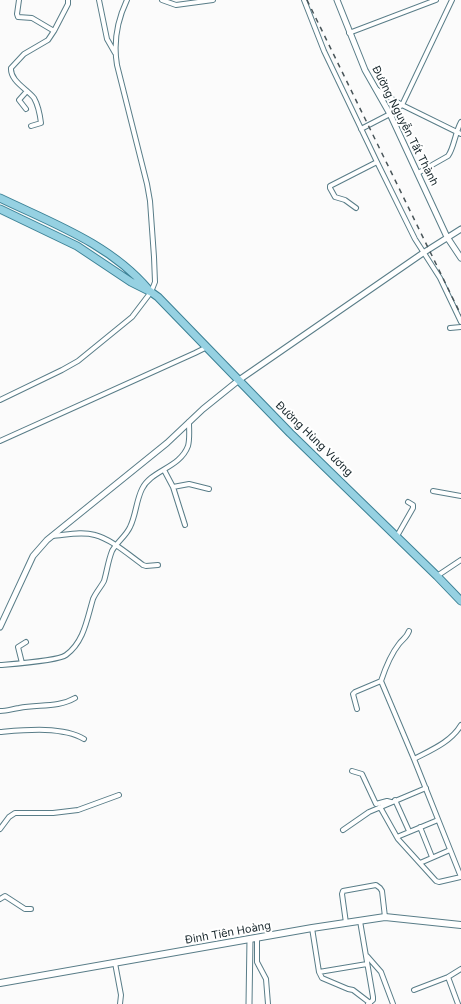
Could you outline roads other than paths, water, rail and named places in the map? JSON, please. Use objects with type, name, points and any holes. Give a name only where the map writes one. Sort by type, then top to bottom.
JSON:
[{"type":"main road","name":"Đường Hùng Vương","points":[[0,198],[80,236],[114,258],[136,275],[151,292],[207,346],[290,433],[397,536],[461,601]]},
{"type":"main road","name":"Đường Hùng Vương","points":[[0,209],[77,246],[131,282],[151,292]]},
{"type":"main road","name":"Đinh Tiên Hoàng","points":[[0,982],[360,921],[385,918],[461,925]]},
{"type":"street","points":[[19,0],[18,17],[35,20],[54,31]]},
{"type":"street","points":[[31,126],[42,122],[35,101],[27,91],[16,82],[11,68],[24,54],[47,41],[68,4],[68,0]]},
{"type":"street","points":[[99,0],[107,39],[115,54]]},
{"type":"street","points":[[0,400],[62,370],[78,360],[132,317],[151,292],[155,282],[150,201],[115,54],[115,35],[128,0]]},
{"type":"street","points":[[162,0],[176,5],[213,0]]},
{"type":"street","points":[[304,0],[324,51],[377,162],[423,253],[440,278],[461,322]]},
{"type":"street","name":"Đường Nguyễn Tất Thành","points":[[337,0],[365,70],[390,114],[447,237],[461,258]]},
{"type":"street","points":[[349,33],[436,0]]},
{"type":"street","points":[[361,129],[390,114],[402,104],[452,0]]},
{"type":"street","points":[[376,89],[461,134]]},
{"type":"street","points":[[26,109],[19,100],[27,91]]},
{"type":"street","points":[[418,173],[448,156],[456,131],[461,122]]},
{"type":"street","points":[[356,208],[345,200],[335,198],[330,186],[377,162]]},
{"type":"street","points":[[0,628],[33,556],[52,536],[167,444],[189,422],[239,380],[423,253],[461,229]]},
{"type":"street","points":[[450,328],[461,326]]},
{"type":"street","points":[[0,441],[196,353],[207,346]]},
{"type":"street","points":[[0,665],[64,656],[78,643],[82,636],[94,598],[104,581],[111,555],[130,527],[136,504],[144,486],[150,479],[178,461],[186,450],[188,443],[189,422]]},
{"type":"street","points":[[164,470],[173,487],[185,525]]},
{"type":"street","points":[[173,487],[189,484],[209,490]]},
{"type":"street","points":[[433,491],[461,496]]},
{"type":"street","points":[[397,536],[413,508],[413,505],[408,502]]},
{"type":"street","points":[[52,536],[91,534],[101,537],[116,546],[144,566],[158,566]]},
{"type":"street","points":[[437,576],[461,560]]},
{"type":"street","points":[[380,807],[397,837],[437,882],[461,877],[426,788],[381,681],[384,671],[399,644],[408,635],[409,631]]},
{"type":"street","points":[[22,663],[18,647],[26,642]]},
{"type":"street","points":[[357,709],[354,694],[381,681]]},
{"type":"street","points":[[0,711],[60,704],[75,698]]},
{"type":"street","points":[[414,760],[446,741],[461,725]]},
{"type":"street","points":[[0,732],[32,730],[64,732],[84,739]]},
{"type":"street","points":[[352,771],[362,774],[376,804],[393,801]]},
{"type":"street","points":[[343,830],[369,812],[426,788]]},
{"type":"street","points":[[0,829],[9,817],[15,813],[53,813],[78,810],[119,795]]},
{"type":"street","points":[[393,801],[409,831]]},
{"type":"street","points":[[397,837],[438,820]]},
{"type":"street","points":[[420,827],[432,857]]},
{"type":"street","points":[[420,863],[450,850]]},
{"type":"street","points":[[346,923],[342,894],[343,891],[376,885],[382,891],[385,918]]},
{"type":"street","points":[[0,899],[5,896],[25,909],[31,909]]},
{"type":"street","points":[[312,928],[319,972],[322,978],[354,990],[369,1003],[373,1000],[373,997],[360,921]]},
{"type":"street","points":[[249,1004],[254,938]]},
{"type":"street","points":[[254,938],[257,962],[266,979],[268,1004]]},
{"type":"street","points":[[366,956],[381,972],[393,1004]]},
{"type":"street","points":[[116,963],[121,995],[120,1004]]},
{"type":"street","points":[[319,972],[367,964]]},
{"type":"street","points":[[414,990],[448,977],[461,969]]},
{"type":"street","points":[[448,977],[458,1004]]},
{"type":"railway","points":[[307,0],[461,315]]}]
